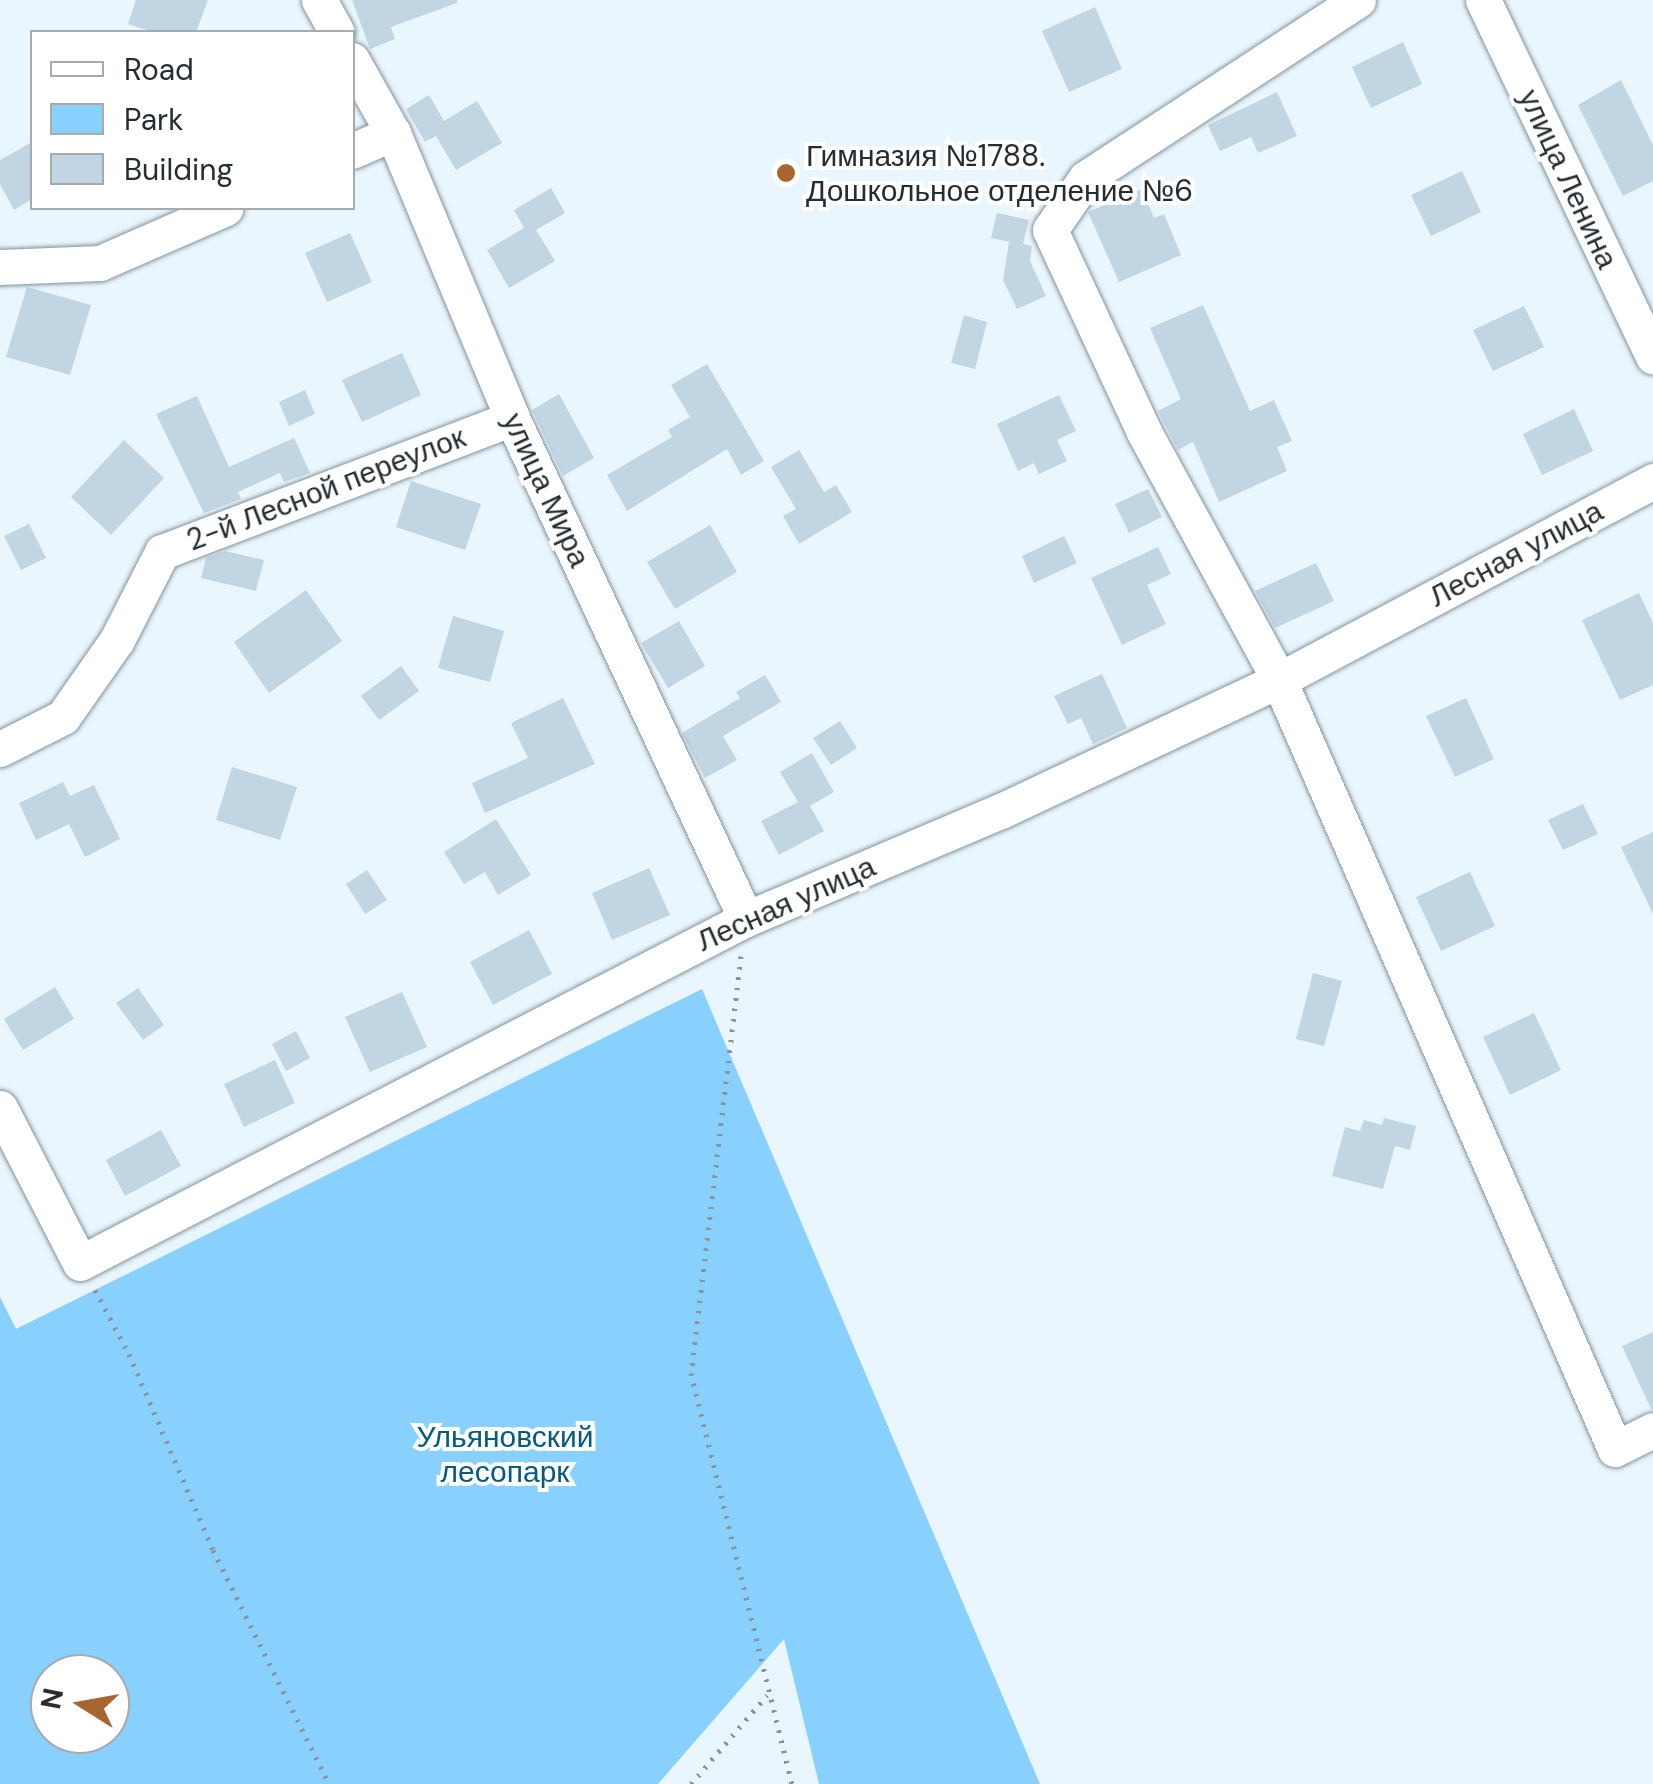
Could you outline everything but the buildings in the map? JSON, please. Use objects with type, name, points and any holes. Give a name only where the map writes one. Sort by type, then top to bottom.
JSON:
[{"type":"street","points":[[319,0],[336,30]]},
{"type":"street","points":[[1358,0],[1086,178],[1050,230],[1144,432],[1279,680],[1615,1449],[1653,1430]]},
{"type":"street","name":"улица Ленина","points":[[1483,0],[1653,357]]},
{"type":"street","name":"улица Мира","points":[[355,65],[393,133],[512,418],[746,919]]},
{"type":"street","points":[[355,150],[393,133]]},
{"type":"street","points":[[0,266],[100,263],[221,210]]},
{"type":"street","name":"2-й Лесной переулок","points":[[0,749],[63,717],[117,640],[162,552],[512,418]]},
{"type":"street","name":"Лесная улица","points":[[80,1262],[746,919],[1001,811],[1279,680],[1653,481]]},
{"type":"street","points":[[0,1108],[80,1262]]},
{"type":"path","points":[[746,919],[691,1373],[767,1695],[792,1784]]},
{"type":"path","points":[[80,1262],[129,1354],[213,1550],[330,1784]]},
{"type":"path","points":[[691,1784],[767,1695]]},
{"type":"green space","name":"Ульяновский лесопарк","points":[[702,989],[1040,1784],[819,1784],[784,1639],[658,1784],[0,1784],[0,1297],[16,1329]]},
{"type":"place","name":"Гимназия №1788. Дошкольное отделение №6","points":[[786,173]]}]
